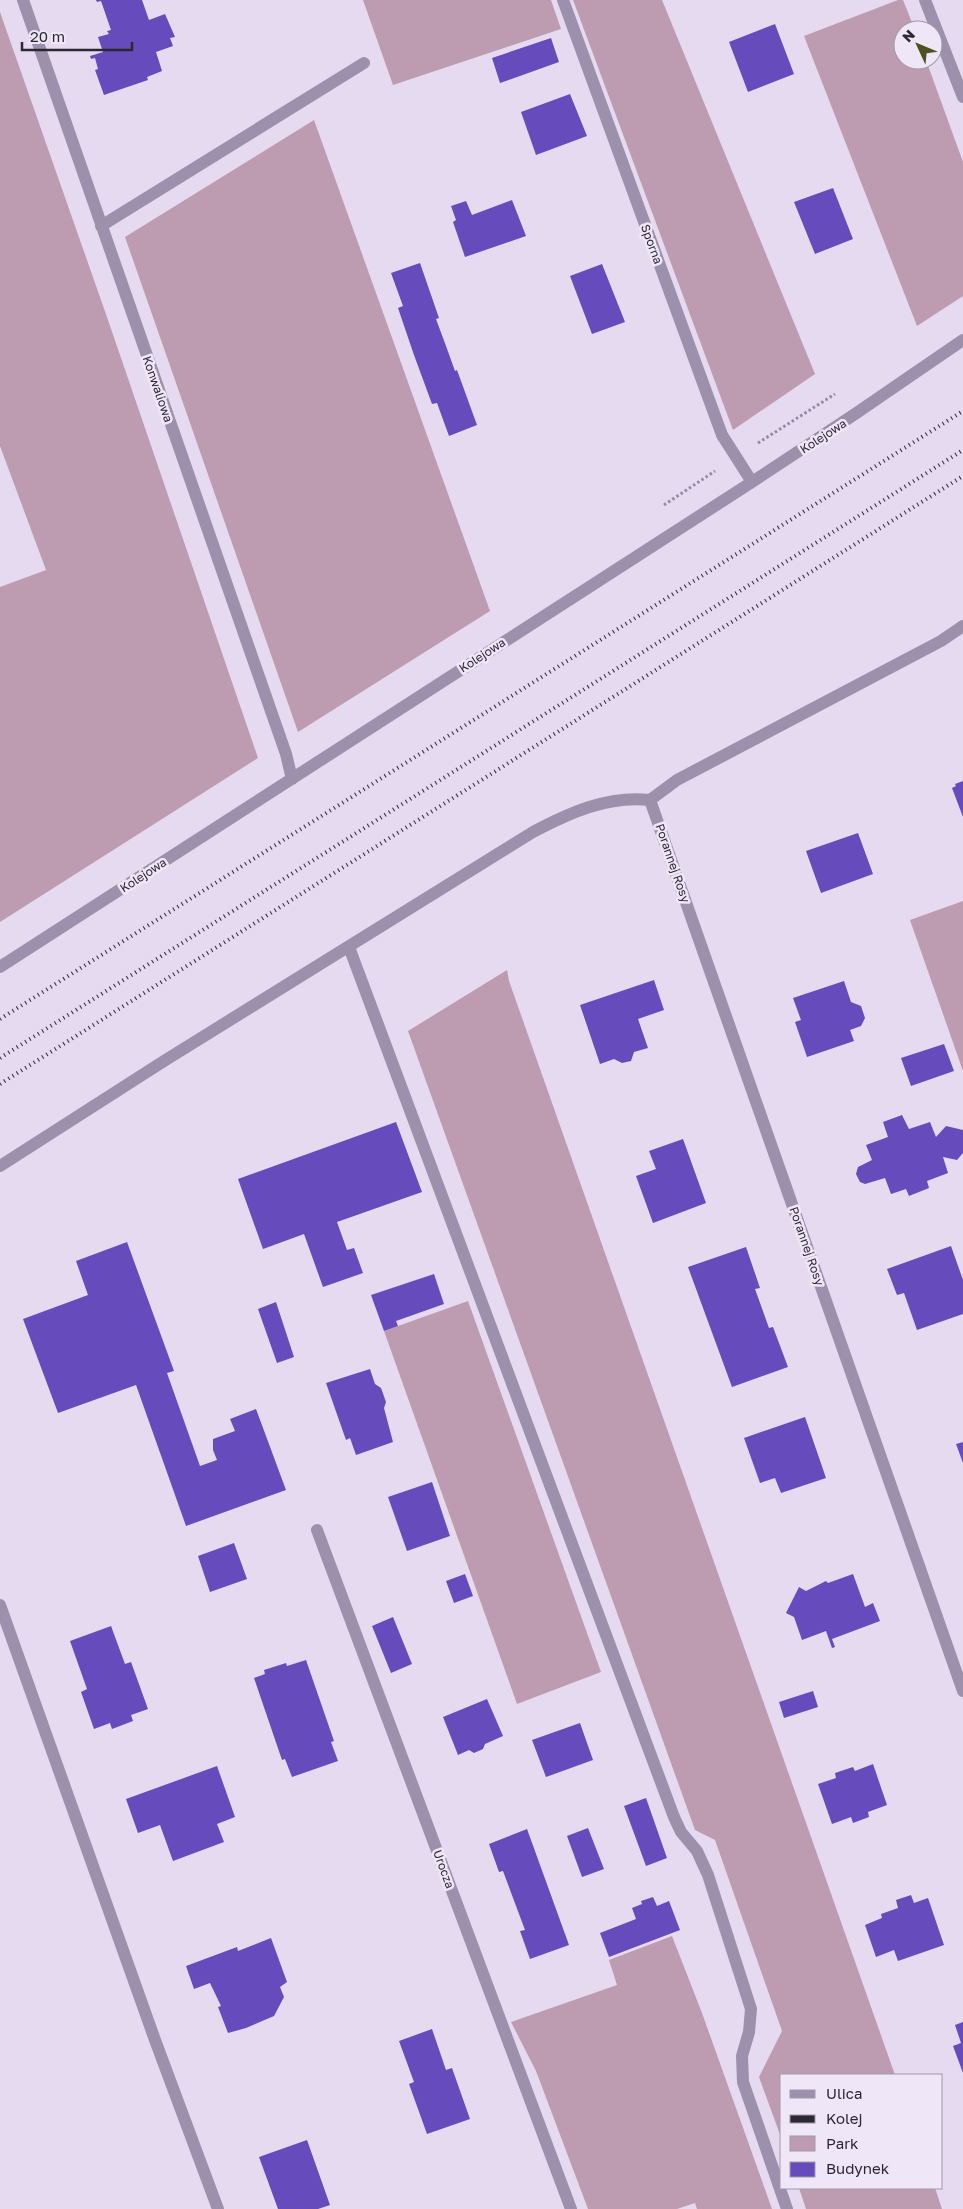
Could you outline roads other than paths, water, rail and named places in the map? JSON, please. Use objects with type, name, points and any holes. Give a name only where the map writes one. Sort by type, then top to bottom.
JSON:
[{"type":"street","name":"Konwaliowa","points":[[23,0],[286,754],[292,779]]},
{"type":"street","name":"Sporna","points":[[563,0],[722,435],[752,482]]},
{"type":"street","points":[[925,0],[963,97]]},
{"type":"street","points":[[101,226],[364,63]]},
{"type":"street","name":"Kolejowa","points":[[0,967],[752,482],[856,414],[963,340]]},
{"type":"street","points":[[0,1166],[533,832],[568,814],[621,800],[633,798],[650,800],[677,780],[941,641],[963,626]]},
{"type":"street","name":"Porannej Rosy","points":[[650,800],[963,1691]]},
{"type":"street","points":[[349,947],[674,1817],[681,1832],[698,1852],[708,1875],[751,2009],[749,2032],[742,2056],[743,2082],[780,2189]]},
{"type":"street","name":"Urocza","points":[[318,1530],[571,2209]]},
{"type":"street","points":[[0,1605],[155,2040],[218,2209]]},
{"type":"street","points":[[780,2189],[787,2209]]},
{"type":"railway","points":[[0,1019],[963,411]]},
{"type":"railway","points":[[0,1058],[963,450]]},
{"type":"railway","points":[[0,1084],[963,476]]}]
